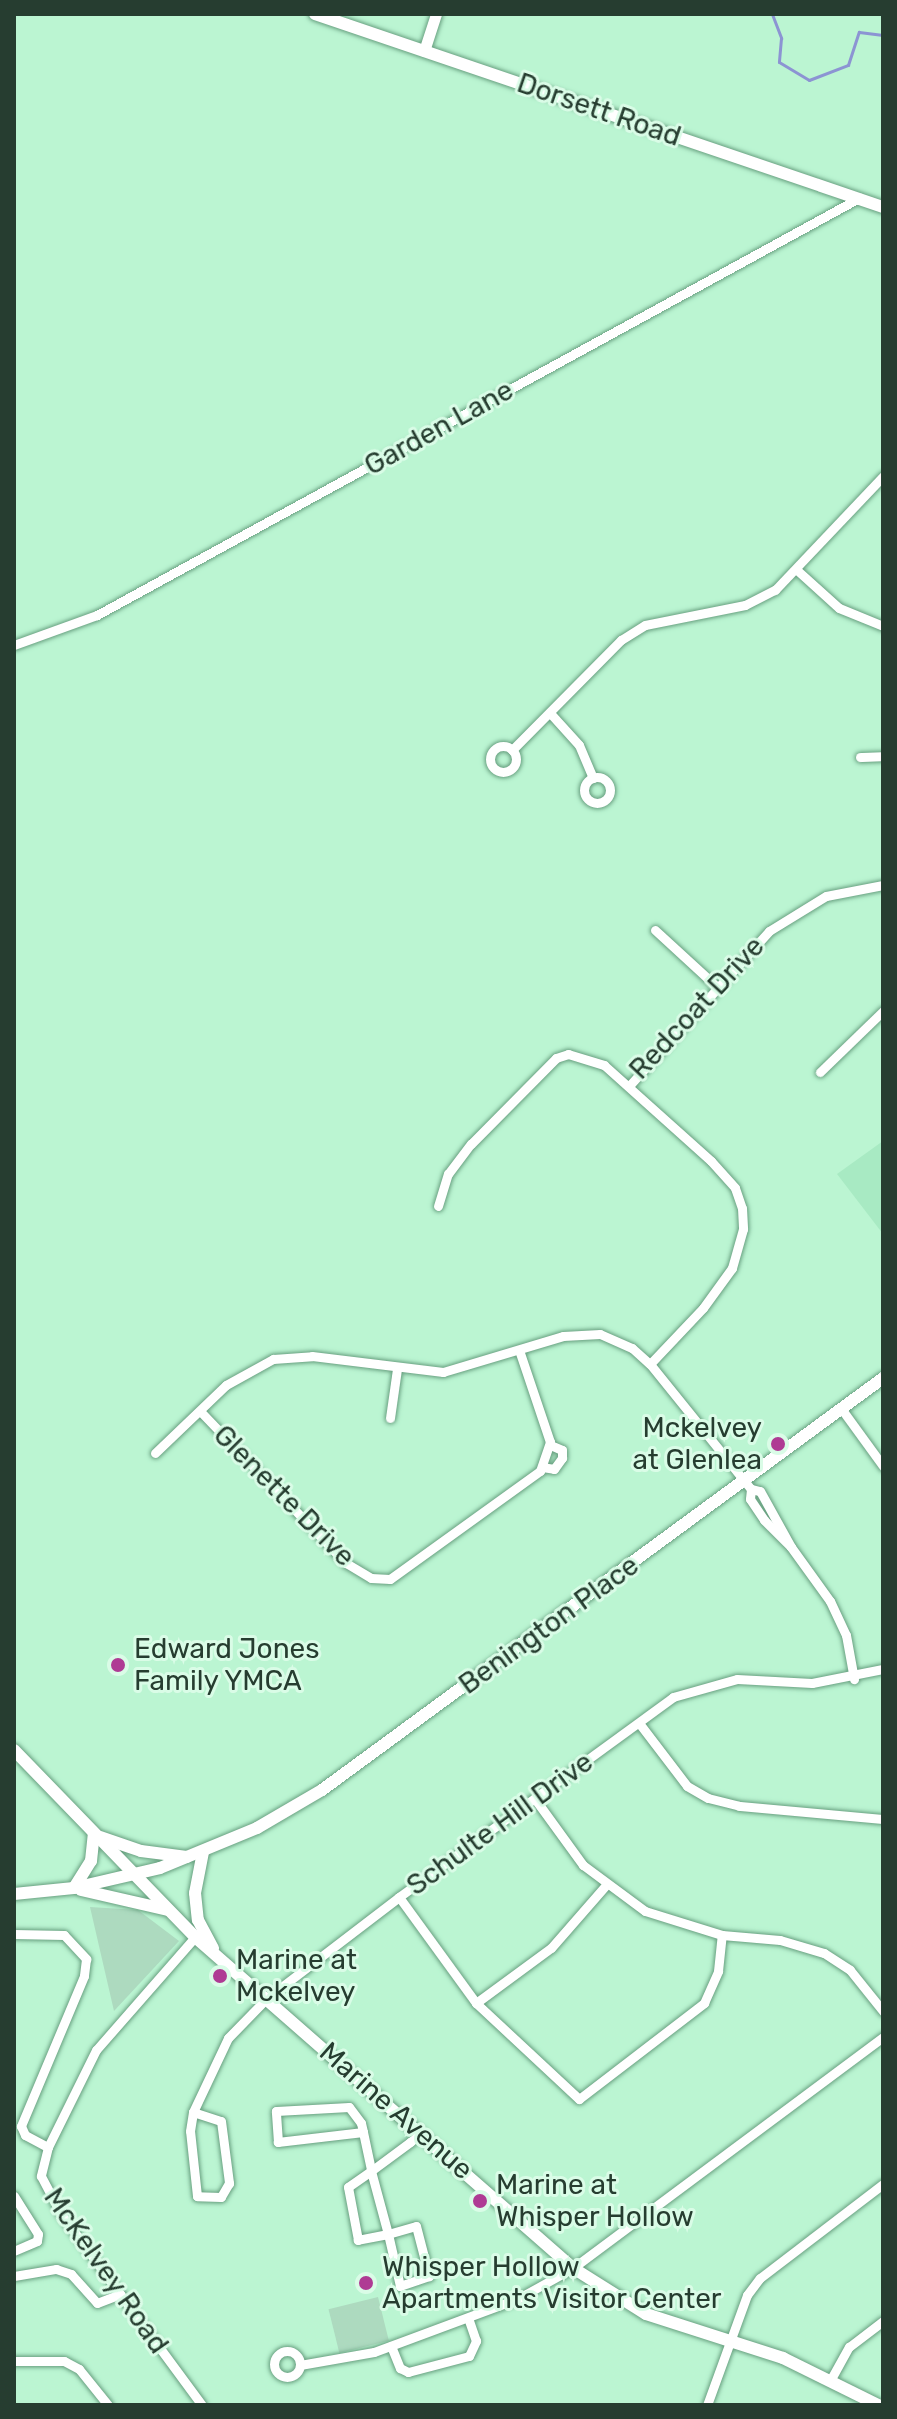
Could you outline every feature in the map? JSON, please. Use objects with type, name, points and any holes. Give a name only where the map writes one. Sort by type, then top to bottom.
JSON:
[{"type":"main road","name":"Dorsett Road","points":[[315,14],[883,207]]},
{"type":"main road","name":"Benington Place","points":[[197,1855],[322,1790],[748,1485],[883,1378]]},
{"type":"main road","name":"Marine Avenue","points":[[14,1750],[195,1937],[573,2268],[646,2314],[831,2379],[878,2405]]},
{"type":"main road","points":[[74,1888],[91,1861],[94,1834],[141,1851],[197,1855]]},
{"type":"main road","points":[[14,1894],[74,1888],[133,1875],[197,1855]]},
{"type":"main road","points":[[197,1855],[195,1893],[198,1920],[216,1954]]},
{"type":"main road","points":[[74,1888],[168,1910]]},
{"type":"street","points":[[424,51],[436,14]]},
{"type":"street","name":"Garden Lane","points":[[14,645],[97,615],[859,198]]},
{"type":"street","points":[[512,750],[621,640],[645,625],[745,605],[798,571],[883,476]]},
{"type":"street","points":[[798,571],[839,608],[883,626]]},
{"type":"street","points":[[550,713],[579,745],[593,778]]},
{"type":"street","points":[[860,757],[883,756]]},
{"type":"street","name":"Redcoat Drive","points":[[438,1206],[448,1174],[463,1154],[556,1058],[568,1054],[591,1059],[629,1086],[716,986],[769,931],[826,896],[883,885]]},
{"type":"street","points":[[655,930],[716,986]]},
{"type":"street","points":[[820,1072],[883,1011]]},
{"type":"street","points":[[629,1086],[735,1188],[743,1229],[732,1268],[703,1308],[650,1364]]},
{"type":"street","points":[[155,1453],[226,1385],[273,1359],[312,1356],[397,1369],[464,1369],[563,1336],[600,1334],[632,1348],[650,1364],[748,1485],[760,1491],[773,1509],[791,1547],[830,1601],[846,1635],[854,1679]]},
{"type":"street","points":[[519,1350],[550,1445],[542,1467],[554,1469],[562,1458],[562,1450],[550,1445]]},
{"type":"street","points":[[390,1418],[397,1369]]},
{"type":"street","name":"Glenette Drive","points":[[200,1411],[346,1563],[371,1578],[390,1579],[403,1572],[542,1467]]},
{"type":"street","points":[[843,1411],[883,1466]]},
{"type":"street","name":"Schulte Hill Drive","points":[[193,2112],[221,2121],[229,2183],[221,2197],[197,2196],[190,2131],[193,2112],[228,2038],[267,1998],[399,1897],[673,1697],[707,1684],[854,1679],[883,1669]]},
{"type":"street","points":[[639,1723],[687,1786],[716,1801],[883,1819]]},
{"type":"street","points":[[535,1799],[605,1886],[645,1911],[722,1935],[780,1940],[824,1953],[850,1970],[883,2011]]},
{"type":"street","points":[[476,2003],[551,1948],[605,1886]]},
{"type":"street","points":[[399,1897],[476,2003],[579,2099],[704,2003],[718,1971],[722,1935]]},
{"type":"street","points":[[14,1934],[64,1935],[86,1959],[84,1976],[21,2126],[25,2135],[48,2147]]},
{"type":"street","name":"McKelvey Road","points":[[195,1937],[96,2050],[48,2147],[43,2185],[202,2405]]},
{"type":"street","points":[[300,2365],[391,2346],[519,2298],[573,2268],[883,2037]]},
{"type":"street","points":[[363,2132],[278,2142],[276,2111],[349,2107],[363,2132],[371,2171],[388,2234],[400,2286],[429,2276],[416,2226],[388,2234],[358,2240],[348,2187],[371,2171],[422,2133]]},
{"type":"street","points":[[707,2405],[747,2295],[760,2278],[883,2184]]},
{"type":"street","points":[[14,2196],[38,2234],[37,2241],[14,2251]]},
{"type":"street","points":[[14,2276],[56,2269],[71,2274],[97,2303],[120,2294]]},
{"type":"street","points":[[391,2346],[400,2368],[408,2372],[469,2356],[476,2341],[468,2318]]},
{"type":"street","points":[[831,2379],[849,2347],[883,2321]]},
{"type":"street","points":[[14,2361],[64,2361],[79,2369],[108,2405]]},
{"type":"shaded area","points":[[883,1141],[883,1234],[837,1174]]},
{"type":"shaded area","points":[[90,1907],[138,1910],[179,1941],[114,2011]]},
{"type":"shaded area","points":[[378,2297],[389,2341],[339,2353],[329,2309]]},
{"type":"waterway","points":[[772,14],[781,38],[779,62],[809,80],[848,65],[859,32],[883,35]]},
{"type":"place","name":"Mckelvey at Glenlea","points":[[778,1444]]},
{"type":"place","name":"Edward Jones Family YMCA","points":[[118,1665]]},
{"type":"place","name":"Marine at Mckelvey","points":[[220,1976]]},
{"type":"place","name":"Marine at Whisper Hollow","points":[[480,2201]]},
{"type":"place","name":"Whisper Hollow Apartments Visitor Center","points":[[366,2283]]}]
